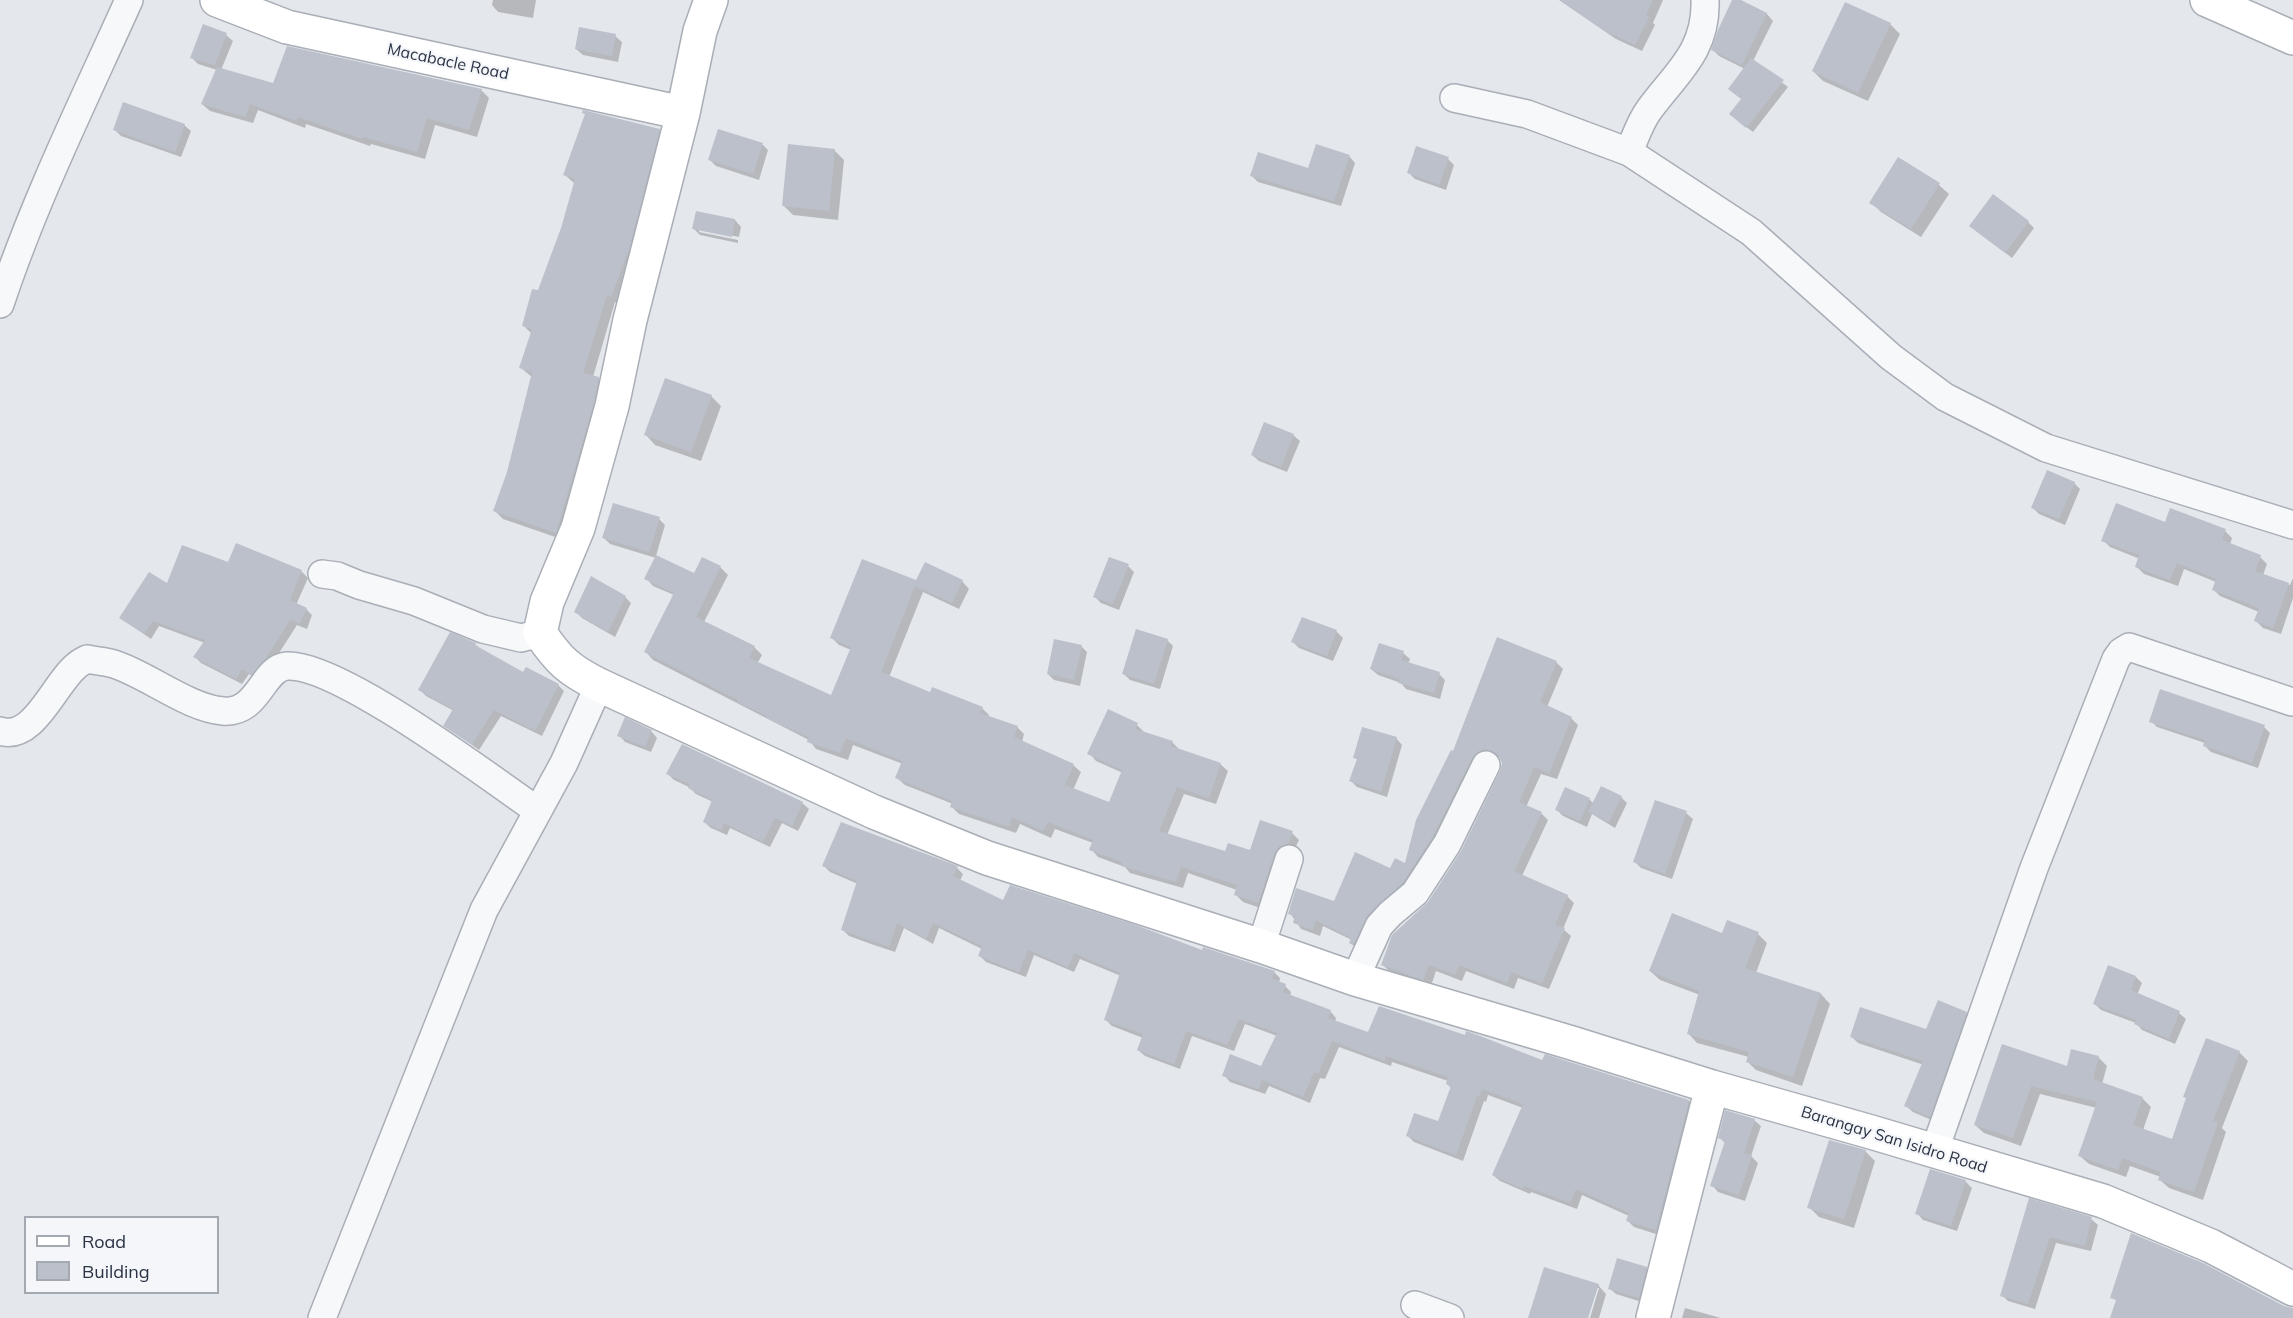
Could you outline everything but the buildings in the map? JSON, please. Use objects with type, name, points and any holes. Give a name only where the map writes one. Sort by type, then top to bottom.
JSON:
[{"type":"street","points":[[0,304],[13,264],[49,179],[129,0]]},
{"type":"street","name":"Macabacle Road","points":[[217,0],[287,27],[683,113]]},
{"type":"street","points":[[322,574],[337,576],[414,601],[483,629],[521,638],[540,633],[547,602],[578,528],[612,406],[630,320],[683,113],[700,31],[711,0]]},
{"type":"street","points":[[1629,152],[1648,111],[1692,56],[1702,29],[1705,0]]},
{"type":"street","points":[[2207,0],[2293,38]]},
{"type":"street","points":[[1454,99],[1527,114],[1629,152],[1751,232],[1891,357],[1945,397],[2046,448],[2293,525]]},
{"type":"street","name":"Barangay San Isidro Road","points":[[540,633],[555,654],[572,671],[874,812],[987,858],[1261,946],[1355,979],[1712,1087],[2103,1201],[2211,1246],[2293,1289]]},
{"type":"street","points":[[1934,1152],[2034,868],[2116,659],[2121,652],[2129,647],[2292,702]]},
{"type":"street","points":[[0,731],[9,734],[21,731],[31,722],[74,667],[87,659],[114,664],[200,704],[223,711],[236,709],[248,703],[261,691],[270,674],[279,669],[285,666],[307,668],[393,712],[538,811]]},
{"type":"street","points":[[322,1318],[484,910],[564,763],[600,685]]},
{"type":"street","points":[[1355,979],[1379,926],[1415,893],[1447,844],[1486,765]]},
{"type":"street","points":[[1261,946],[1289,859]]},
{"type":"street","points":[[1653,1318],[1712,1087]]},
{"type":"street","points":[[1414,1305],[1450,1318]]}]
